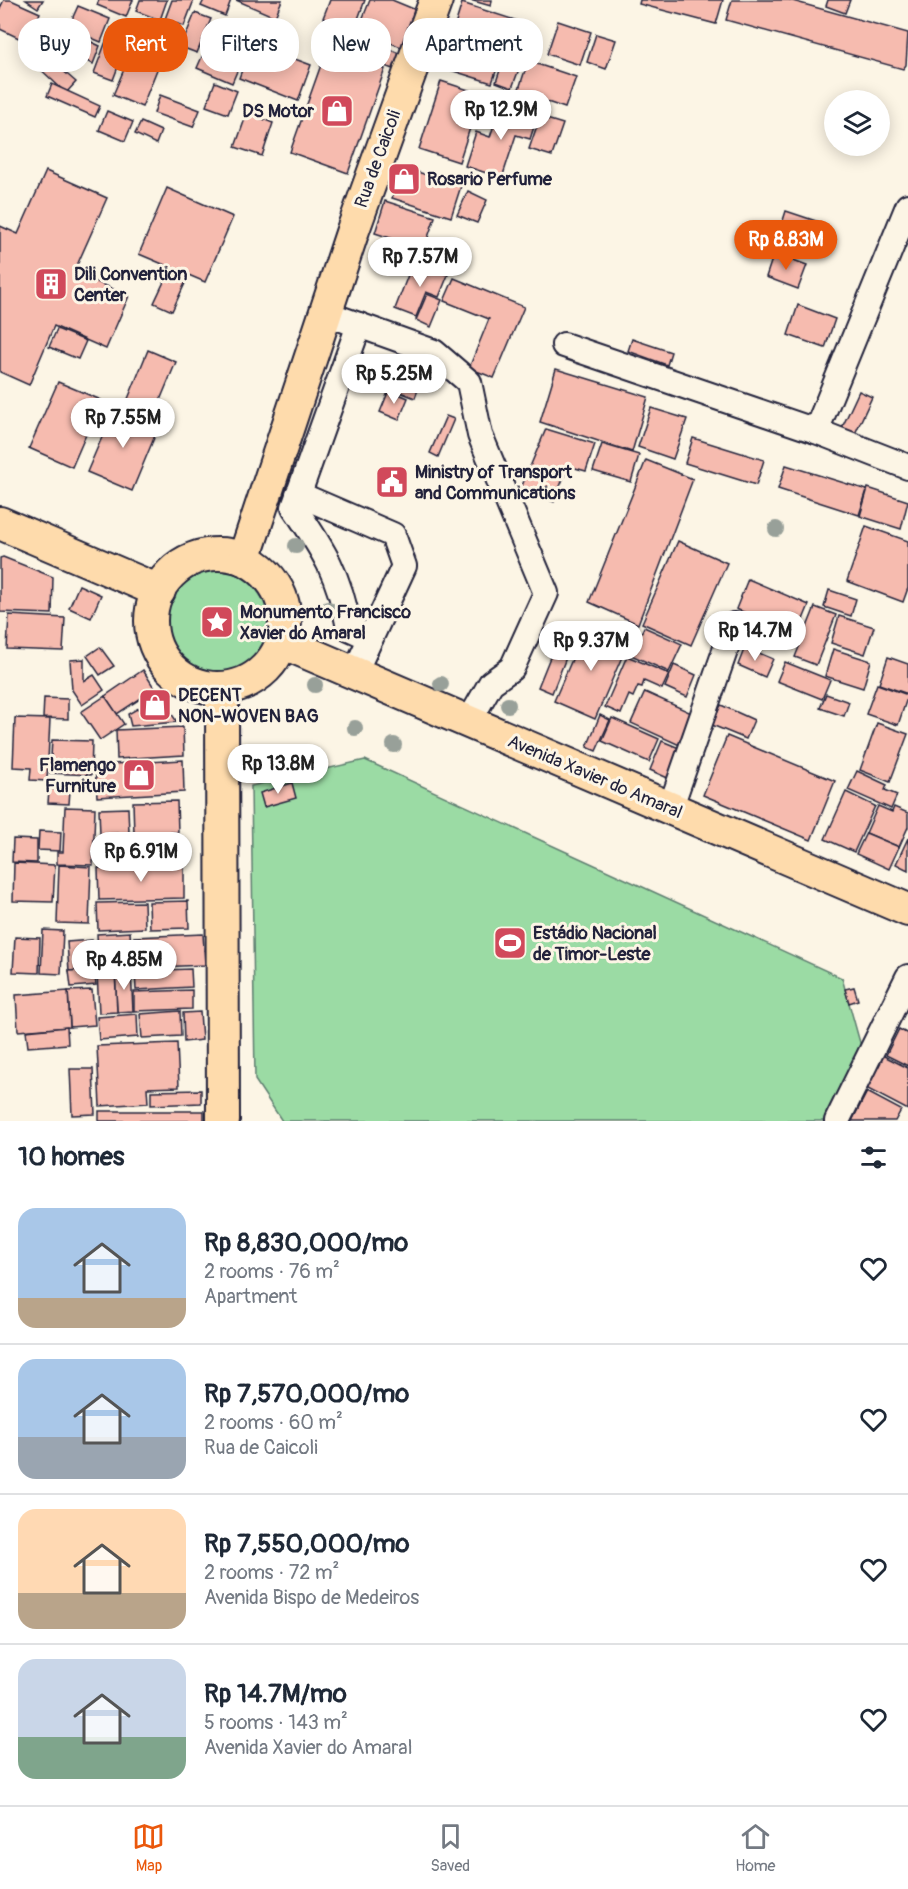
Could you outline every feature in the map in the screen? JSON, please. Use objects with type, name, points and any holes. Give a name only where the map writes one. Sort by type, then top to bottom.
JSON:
[{"type":"main road","name":"Rua de Caicoli","points":[[244,559],[326,313],[436,0]]},
{"type":"main road","points":[[0,523],[159,591]]},
{"type":"main road","points":[[225,554],[244,559],[261,570],[275,584],[283,603],[285,623],[282,642],[273,660],[259,675],[242,684],[222,688],[202,687],[184,679],[168,666],[157,650],[152,630],[152,610],[159,591],[170,574],[186,562],[205,555],[225,554]]},
{"type":"main road","name":"Avenida Xavier do Amaral","points":[[282,642],[908,910]]},
{"type":"main road","points":[[222,688],[229,1118]]},
{"type":"street","points":[[816,431],[908,206]]},
{"type":"street","points":[[326,313],[434,352],[469,382],[480,435],[546,593],[512,668],[491,683],[468,723]]},
{"type":"street","points":[[359,325],[294,507],[329,559],[344,597],[349,628],[371,638]]},
{"type":"street","points":[[564,345],[816,431],[907,465]]},
{"type":"street","points":[[298,494],[393,535],[404,566],[354,674]]},
{"type":"street","points":[[670,809],[734,625]]},
{"type":"street","points":[[837,1121],[908,977]]},
{"type":"green space","points":[[215,570],[235,574],[252,586],[264,603],[268,623],[264,643],[252,660],[235,672],[215,676],[195,672],[178,660],[166,643],[162,623],[166,603],[178,586],[195,574]]},
{"type":"green space","name":"Estádio Nacional de Timor-Leste","points":[[365,760],[842,978],[864,1057],[831,1121],[282,1121],[255,1080],[251,786]]},
{"type":"building","points":[[4,0],[11,0],[40,13],[38,18],[18,18],[18,38],[0,29],[0,8]]},
{"type":"building","points":[[26,0],[43,0],[38,8]]},
{"type":"building","points":[[99,0],[133,0],[126,17],[97,5]]},
{"type":"building","points":[[140,0],[167,0],[161,18],[136,11]]},
{"type":"building","points":[[172,0],[194,0],[187,18],[165,18]]},
{"type":"building","points":[[204,0],[231,0],[225,16],[201,6]]},
{"type":"building","points":[[236,0],[282,0],[275,17]]},
{"type":"building","points":[[330,0],[365,0],[358,18],[323,18]]},
{"type":"building","points":[[370,0],[392,0],[416,10],[413,18],[403,18],[401,47],[391,43],[391,18],[363,18]]},
{"type":"building","points":[[470,0],[492,0],[491,6]]},
{"type":"building","points":[[640,0],[723,0],[716,24],[639,4]]},
{"type":"building","points":[[732,0],[789,0],[908,33],[906,65],[903,69],[726,20]]},
{"type":"building","points":[[828,0],[850,0],[845,13],[826,6]]},
{"type":"building","points":[[462,3],[508,18],[457,18]]},
{"type":"building","points":[[78,6],[108,18],[103,18],[101,42],[91,38],[91,18],[73,18]]},
{"type":"building","points":[[195,13],[208,18],[200,18],[200,46],[197,53],[188,50],[188,30]]},
{"type":"building","points":[[558,21],[591,32],[580,65],[547,54]]},
{"type":"building","points":[[596,34],[616,40],[606,69],[587,62]]},
{"type":"building","points":[[91,42],[100,46],[93,64],[91,63]]},
{"type":"building","points":[[103,49],[103,72],[116,72],[113,80],[94,73]]},
{"type":"building","points":[[391,50],[401,54],[395,70],[391,68]]},
{"type":"building","points":[[299,61],[311,65],[298,101],[239,78],[241,72],[299,72]]},
{"type":"building","points":[[543,66],[576,77],[565,108],[518,92],[524,72],[543,72]]},
{"type":"building","points":[[44,72],[65,72],[76,82],[66,93]]},
{"type":"building","points":[[123,72],[156,72],[142,107],[113,95]]},
{"type":"building","points":[[206,72],[237,72],[232,83]]},
{"type":"building","name":"DS Motor","points":[[318,72],[384,72],[348,173],[290,152]]},
{"type":"building","points":[[457,72],[496,72],[492,83]]},
{"type":"building","points":[[499,72],[518,72],[512,88],[496,82]]},
{"type":"building","points":[[441,81],[481,94],[459,162],[419,149]]},
{"type":"building","points":[[215,82],[237,91],[228,114],[206,106]]},
{"type":"building","points":[[52,84],[100,106],[95,117],[47,96]]},
{"type":"building","points":[[160,95],[200,110],[193,127],[154,113]]},
{"type":"building","points":[[526,103],[540,108],[530,139],[516,135],[502,178],[465,166],[476,132],[490,137],[499,110],[522,117]]},
{"type":"building","points":[[107,111],[133,122],[125,141],[99,130]]},
{"type":"building","points":[[247,113],[273,123],[262,156],[235,147]]},
{"type":"building","points":[[540,117],[563,124],[552,156],[529,149]]},
{"type":"building","points":[[141,122],[161,131],[156,144],[135,134]]},
{"type":"building","points":[[402,167],[461,186],[451,217],[392,198]]},
{"type":"building","name":"Dili Convention Center","points":[[46,171],[107,198],[74,272],[129,296],[106,349],[54,326],[29,385],[0,372],[0,226],[18,234]]},
{"type":"building","points":[[167,188],[233,217],[205,282],[139,254]]},
{"type":"building","points":[[468,191],[487,200],[477,223],[457,215]]},
{"type":"building","points":[[385,201],[435,217],[424,249],[375,233]]},
{"type":"building","points":[[786,211],[819,222],[811,245],[779,233]]},
{"type":"building","points":[[379,242],[412,253],[406,271],[373,260]]},
{"type":"building","points":[[774,253],[807,265],[798,289],[766,277]]},
{"type":"building","points":[[413,262],[448,275],[439,297],[426,292],[416,317],[395,309]]},
{"type":"building","points":[[169,271],[187,279],[172,311],[154,303]]},
{"type":"building","points":[[454,278],[524,307],[494,378],[469,368],[489,319],[444,301]]},
{"type":"building","points":[[427,294],[442,300],[431,327],[416,320]]},
{"type":"building","points":[[798,305],[835,319],[825,348],[788,335]]},
{"type":"building","points":[[57,329],[86,341],[78,359],[49,347]]},
{"type":"building","points":[[632,339],[671,352],[667,365],[628,351]]},
{"type":"building","points":[[148,350],[176,362],[151,422],[123,411]]},
{"type":"building","points":[[556,369],[648,397],[632,452],[540,422]]},
{"type":"building","points":[[397,371],[421,381],[415,398],[390,388]]},
{"type":"building","points":[[58,382],[101,400],[72,467],[29,448]]},
{"type":"building","points":[[389,390],[408,398],[399,420],[380,412]]},
{"type":"building","points":[[859,391],[872,397],[853,438],[840,432]]},
{"type":"building","points":[[115,407],[159,426],[132,491],[87,472]]},
{"type":"building","points":[[651,408],[687,419],[673,459],[638,447]]},
{"type":"building","points":[[446,416],[454,419],[438,457],[430,453]]},
{"type":"building","points":[[546,429],[595,444],[586,471],[568,466],[554,502],[521,488]]},
{"type":"building","points":[[693,438],[764,460],[756,485],[685,463]]},
{"type":"building","points":[[602,444],[639,455],[631,482],[593,471]]},
{"type":"building","points":[[646,460],[693,479],[638,624],[589,602]]},
{"type":"building","points":[[786,465],[867,490],[859,515],[778,489]]},
{"type":"building","points":[[868,488],[908,501],[901,529],[860,516]]},
{"type":"building","points":[[866,526],[908,541],[908,588],[903,602],[847,581]]},
{"type":"building","points":[[678,541],[727,563],[691,645],[642,623]]},
{"type":"building","points":[[3,557],[53,577],[52,614],[0,612],[0,558]]},
{"type":"building","points":[[748,579],[809,605],[797,634],[736,609]]},
{"type":"building","points":[[79,585],[101,595],[91,618],[69,608]]},
{"type":"building","points":[[829,590],[856,599],[851,616],[824,607]]},
{"type":"building","points":[[815,607],[836,615],[816,665],[795,657]]},
{"type":"building","points":[[9,615],[65,618],[63,651],[7,649]]},
{"type":"building","points":[[839,616],[874,627],[865,654],[831,643]]},
{"type":"building","points":[[587,625],[628,643],[595,719],[554,701]]},
{"type":"building","points":[[644,627],[682,644],[669,672],[631,655]]},
{"type":"building","points":[[561,630],[575,635],[552,693],[538,687]]},
{"type":"building","points":[[100,647],[114,666],[100,675],[87,656]]},
{"type":"building","points":[[745,647],[773,659],[765,677],[738,665]]},
{"type":"building","points":[[833,649],[871,661],[863,688],[825,676]]},
{"type":"building","points":[[627,656],[669,674],[662,689],[644,681],[642,687],[638,686],[633,697],[629,695],[621,714],[605,707]]},
{"type":"building","points":[[888,657],[908,664],[908,694],[879,684]]},
{"type":"building","points":[[84,659],[84,681],[94,675],[104,690],[82,705],[72,690],[70,660]]},
{"type":"building","points":[[785,662],[830,680],[822,699],[777,681]]},
{"type":"building","points":[[674,665],[696,675],[687,697],[665,687]]},
{"type":"building","points":[[143,670],[155,689],[117,714],[105,696]]},
{"type":"building","points":[[877,684],[908,695],[898,725],[866,714]]},
{"type":"building","points":[[645,692],[698,716],[684,747],[631,723]]},
{"type":"building","points":[[826,694],[849,702],[844,716],[820,708]]},
{"type":"building","points":[[105,696],[124,724],[100,740],[81,712]]},
{"type":"building","name":"DECENT NON-WOVEN BAG","points":[[160,696],[177,722],[131,726],[128,714]]},
{"type":"building","points":[[44,698],[68,699],[68,719],[43,718]]},
{"type":"building","points":[[721,705],[754,720],[746,739],[712,725]]},
{"type":"building","points":[[600,715],[610,720],[596,751],[587,747]]},
{"type":"building","points":[[15,718],[50,719],[47,781],[30,780],[31,768],[13,767]]},
{"type":"building","points":[[612,718],[659,739],[649,762],[602,741]]},
{"type":"building","points":[[877,723],[908,734],[890,782],[860,770]]},
{"type":"building","points":[[183,727],[184,755],[117,759],[116,730]]},
{"type":"building","points":[[727,736],[835,781],[811,840],[703,795]]},
{"type":"building","points":[[52,740],[92,741],[91,775],[50,773]]},
{"type":"building","points":[[662,741],[684,750],[672,780],[650,770]]},
{"type":"building","name":"Flamengo Furniture","points":[[183,760],[184,792],[97,797],[95,765]]},
{"type":"building","points":[[857,771],[887,785],[885,790],[897,795],[891,809],[848,790]]},
{"type":"building","points":[[292,783],[296,798],[264,807],[260,793]]},
{"type":"building","points":[[49,789],[70,790],[69,804],[48,803]]},
{"type":"building","points":[[846,792],[875,806],[854,852],[825,839]]},
{"type":"building","points":[[177,801],[178,832],[134,834],[133,802]]},
{"type":"building","points":[[878,806],[892,812],[894,807],[908,813],[908,827],[899,847],[866,833]]},
{"type":"building","points":[[65,807],[95,808],[93,865],[57,864],[57,852],[63,852]]},
{"type":"building","points":[[128,808],[129,833],[100,834],[99,809]]},
{"type":"building","points":[[39,831],[61,832],[60,851],[38,850]]},
{"type":"building","points":[[866,833],[899,847],[889,869],[856,854]]},
{"type":"building","points":[[178,835],[179,859],[144,862],[142,838]]},
{"type":"building","points":[[136,838],[137,861],[102,863],[101,840]]},
{"type":"building","points":[[908,838],[908,870],[896,864]]},
{"type":"building","points":[[13,839],[37,840],[37,863],[12,862]]},
{"type":"building","points":[[14,863],[55,865],[53,902],[13,901]]},
{"type":"building","points":[[59,865],[91,867],[89,924],[57,923]]},
{"type":"building","points":[[184,866],[184,898],[99,900],[98,868]]},
{"type":"building","points":[[188,901],[189,928],[150,929],[149,902]]},
{"type":"building","points":[[144,902],[145,928],[98,930],[97,903]]},
{"type":"building","points":[[43,930],[63,931],[61,974],[41,973]]},
{"type":"building","points":[[130,932],[132,964],[99,967],[97,934]]},
{"type":"building","points":[[203,934],[205,965],[135,968],[134,937]]},
{"type":"building","points":[[15,937],[40,938],[39,973],[13,972]]},
{"type":"building","points":[[92,940],[94,969],[69,971],[67,942]]},
{"type":"building","points":[[94,969],[96,985],[71,987],[69,971]]},
{"type":"building","points":[[191,969],[192,987],[136,990],[135,971]]},
{"type":"building","points":[[131,970],[133,1011],[117,1012],[115,971]]},
{"type":"building","points":[[115,971],[117,1012],[99,1013],[97,972]]},
{"type":"building","points":[[854,987],[858,1000],[849,1003],[845,989]]},
{"type":"building","points":[[92,990],[95,1025],[70,1027],[68,991]]},
{"type":"building","points":[[192,990],[192,1009],[134,1011],[134,992]]},
{"type":"building","points":[[68,991],[70,1027],[18,1031],[16,995]]},
{"type":"building","points":[[180,1011],[181,1036],[142,1038],[140,1014]]},
{"type":"building","points":[[200,1012],[202,1040],[184,1042],[183,1013]]},
{"type":"building","points":[[137,1014],[138,1037],[99,1040],[97,1017]]},
{"type":"building","points":[[67,1027],[68,1044],[28,1047],[26,1031]]},
{"type":"building","points":[[899,1029],[908,1034],[908,1066],[886,1055]]},
{"type":"building","points":[[177,1043],[179,1087],[147,1088],[148,1103],[100,1106],[97,1046]]},
{"type":"building","points":[[882,1055],[908,1068],[908,1110],[866,1088]]},
{"type":"building","points":[[70,1069],[93,1069],[95,1114],[72,1115]]},
{"type":"building","points":[[201,1090],[201,1103],[151,1105],[151,1091]]},
{"type":"building","points":[[867,1092],[901,1110],[895,1121],[852,1121]]},
{"type":"building","points":[[99,1111],[204,1111],[204,1121],[99,1121]]},
{"type":"place","name":"DS Motor","points":[[337,111]]},
{"type":"place","name":"Rosario Perfume","points":[[404,179]]},
{"type":"place","name":"Dili Convention Center","points":[[51,284]]},
{"type":"place","name":"Ministry of Transport and Communications","points":[[392,482]]},
{"type":"place","name":"Monumento Francisco Xavier do Amaral","points":[[217,622]]},
{"type":"place","name":"DECENT NON-WOVEN BAG","points":[[155,705]]},
{"type":"place","name":"Flamengo Furniture","points":[[139,775]]},
{"type":"place","name":"Estádio Nacional de Timor-Leste","points":[[510,943]]}]
